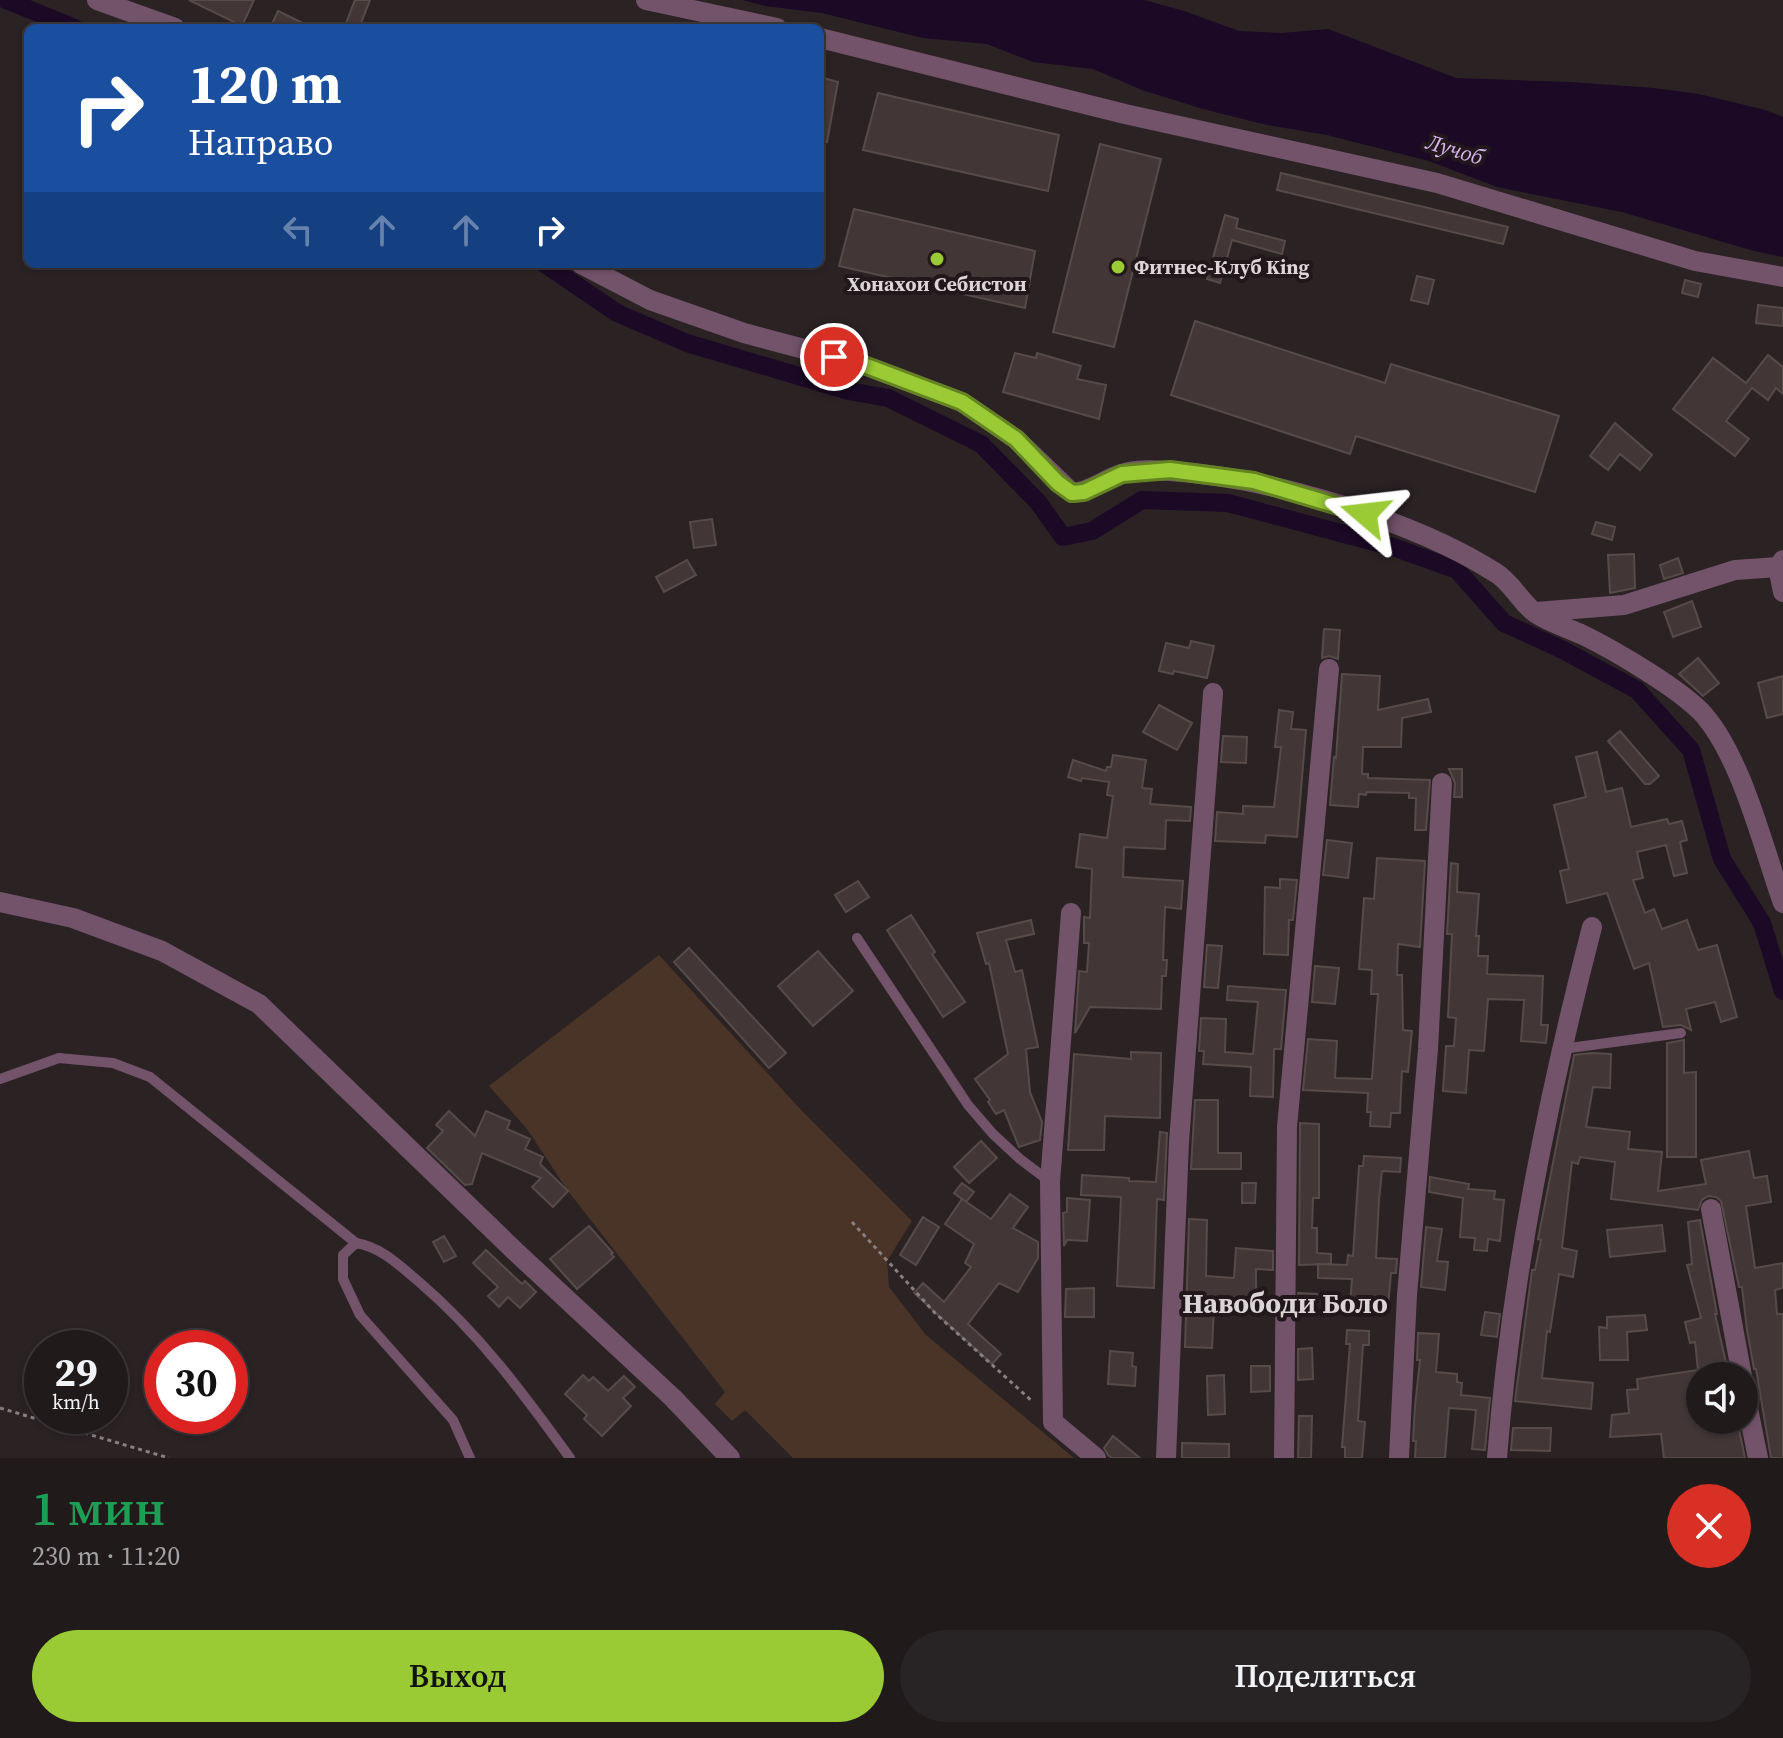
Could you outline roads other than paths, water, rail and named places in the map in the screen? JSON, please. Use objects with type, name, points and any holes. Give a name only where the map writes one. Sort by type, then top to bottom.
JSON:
[{"type":"street","points":[[97,0],[164,24]]},
{"type":"street","points":[[646,0],[758,24]]},
{"type":"street","points":[[824,39],[1125,114],[1437,183],[1695,261],[1783,277]]},
{"type":"street","points":[[589,268],[650,300],[744,333],[864,365],[962,402],[1016,439],[1058,483],[1072,493],[1084,492],[1122,474],[1145,471],[1170,470],[1254,481],[1365,514],[1448,546],[1500,575],[1534,612],[1612,651],[1660,680],[1702,713],[1724,742],[1783,903]]},
{"type":"street","points":[[1534,612],[1624,605],[1735,570],[1780,563],[1783,592]]},
{"type":"street","points":[[1284,1458],[1287,1127],[1329,669]]},
{"type":"street","points":[[1166,1458],[1179,1142],[1213,693]]},
{"type":"street","points":[[1399,1458],[1407,1295],[1428,1049],[1442,783]]},
{"type":"street","points":[[0,902],[73,918],[162,951],[259,1004],[517,1253],[673,1398],[730,1458]]},
{"type":"street","points":[[1071,913],[1050,1182],[1053,1422],[1096,1458]]},
{"type":"street","points":[[1497,1458],[1515,1284],[1560,1049],[1592,927]]},
{"type":"street","points":[[1711,1209],[1739,1362]]},
{"type":"street","points":[[1753,1434],[1758,1458]]},
{"type":"lane","points":[[857,938],[968,1105],[993,1134],[1050,1182]]},
{"type":"lane","points":[[1560,1049],[1681,1033]]},
{"type":"lane","points":[[0,1079],[59,1058],[113,1063],[150,1077],[356,1243],[372,1246],[398,1264],[453,1311],[518,1385],[570,1458]]},
{"type":"lane","points":[[356,1243],[343,1255],[343,1279],[360,1315],[453,1420],[470,1458]]},
{"type":"water","name":"Лучоб","points":[[743,0],[1144,0],[1239,31],[1282,33],[1328,29],[1456,78],[1654,88],[1699,94],[1765,110],[1783,117],[1783,257],[1622,212],[1497,187],[1429,161],[1327,135],[1267,125],[1203,109],[1142,90],[1093,69],[1033,62],[987,44],[923,38],[822,13]]},
{"type":"waterway","points":[[6,0],[65,24]]},
{"type":"waterway","points":[[551,268],[617,313],[687,343],[849,391],[888,398],[981,444],[1038,502],[1063,537],[1092,531],[1142,500],[1228,503],[1393,547],[1457,570],[1504,623],[1563,650],[1637,690],[1691,750],[1722,859],[1762,923],[1783,991]]},
{"type":"place","name":"Хонахои Себистон","points":[[937,259]]},
{"type":"place","name":"Фитнес-Клуб King","points":[[1118,267]]},
{"type":"district","name":"Навободи Боло","points":[[1285,1303]]}]
